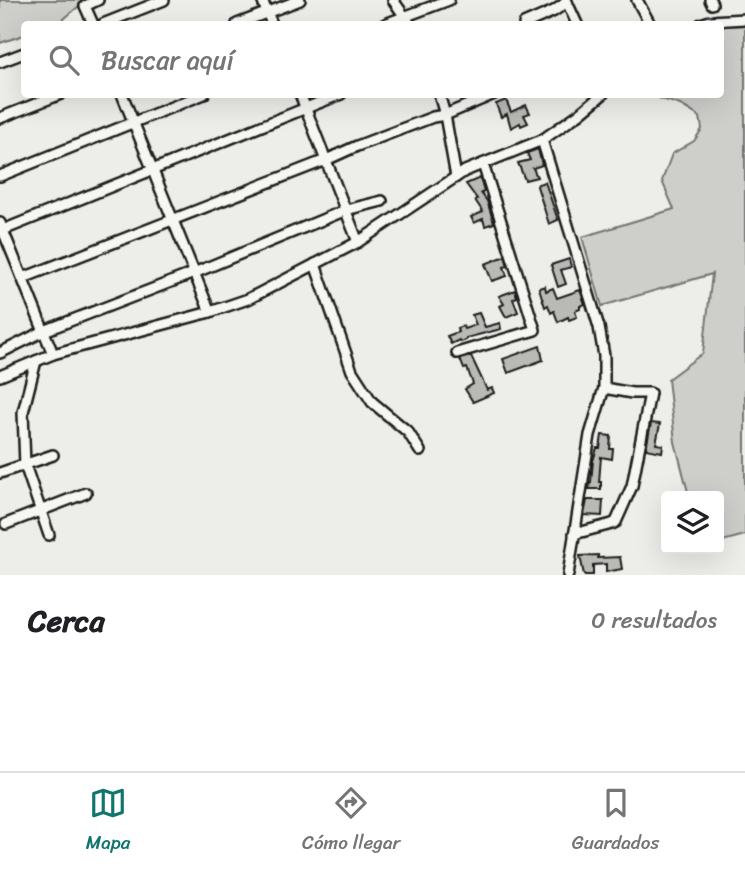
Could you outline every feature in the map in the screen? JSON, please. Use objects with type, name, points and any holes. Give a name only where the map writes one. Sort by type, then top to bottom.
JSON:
[{"type":"street","points":[[92,21],[85,6],[99,0]]},
{"type":"street","points":[[111,21],[164,0]]},
{"type":"street","points":[[262,0],[271,21]]},
{"type":"street","points":[[244,21],[300,0]]},
{"type":"street","points":[[393,0],[408,20],[449,0]]},
{"type":"street","points":[[637,0],[648,21]]},
{"type":"street","points":[[531,21],[554,11],[567,1],[576,21]]},
{"type":"street","points":[[710,21],[745,19]]},
{"type":"street","points":[[0,62],[21,54]]},
{"type":"street","points":[[0,118],[51,98]]},
{"type":"street","points":[[124,98],[210,312]]},
{"type":"street","points":[[0,176],[194,98]]},
{"type":"street","points":[[302,98],[358,242]]},
{"type":"street","points":[[53,354],[1,226],[153,171],[332,98]]},
{"type":"street","points":[[440,98],[456,177]]},
{"type":"street","points":[[23,278],[484,98]]},
{"type":"street","points":[[0,376],[53,354],[210,312],[248,299],[358,242],[456,177],[542,140],[598,98]]},
{"type":"street","points":[[542,140],[599,327],[604,356],[604,388],[590,435],[568,575]]},
{"type":"street","points":[[457,353],[535,330],[483,164]]},
{"type":"street","points":[[0,353],[44,331],[346,210],[382,201]]},
{"type":"street","points":[[315,264],[352,371],[372,402],[408,432],[420,451]]},
{"type":"street","points":[[36,361],[23,412],[25,465],[49,535]]},
{"type":"street","points":[[574,534],[617,522],[632,486],[650,393],[604,388]]},
{"type":"street","points":[[0,473],[53,455]]},
{"type":"street","points":[[6,524],[86,493]]},
{"type":"shaded area","points":[[0,0],[86,0],[62,21],[21,21],[21,36],[0,43]]},
{"type":"shaded area","points":[[736,21],[745,22],[745,535],[724,541],[724,491],[688,491],[675,442],[668,379],[703,353],[712,274],[602,306],[582,237],[674,209],[662,181],[672,154],[694,141],[702,129],[700,117],[680,105],[659,98],[724,98],[724,25]]},
{"type":"building","points":[[506,100],[511,112],[526,105],[530,113],[524,115],[528,123],[521,126],[520,123],[511,128],[507,114],[501,117],[496,104]]},
{"type":"building","points":[[538,149],[542,165],[533,168],[537,177],[525,180],[518,163],[530,160],[527,153]]},
{"type":"building","points":[[480,178],[484,192],[481,193],[487,201],[494,223],[485,226],[483,219],[474,223],[471,217],[483,212],[466,184]]},
{"type":"building","points":[[545,182],[558,220],[549,224],[537,186]]},
{"type":"building","points":[[505,256],[507,276],[492,281],[485,264]]},
{"type":"building","points":[[569,259],[571,267],[561,270],[566,284],[558,287],[551,265]]},
{"type":"building","points":[[545,286],[546,291],[553,288],[557,298],[580,290],[585,304],[575,311],[577,317],[569,320],[568,317],[558,322],[554,311],[551,313],[548,305],[545,307],[539,288]]},
{"type":"building","points":[[515,290],[517,297],[513,299],[518,312],[506,317],[500,306],[504,304],[499,296]]},
{"type":"building","points":[[479,313],[485,327],[500,323],[501,329],[451,344],[447,336],[458,332],[457,328],[476,325],[472,315]]},
{"type":"building","points":[[540,346],[543,360],[508,373],[503,359]]},
{"type":"building","points":[[471,356],[487,390],[492,388],[494,393],[473,402],[465,389],[473,384],[460,359]]},
{"type":"building","points":[[651,423],[660,424],[656,444],[663,445],[662,452],[646,449]]},
{"type":"building","points":[[602,435],[611,436],[612,459],[601,457],[601,489],[589,489],[593,461],[597,448],[600,448]]},
{"type":"building","points":[[587,500],[603,500],[602,516],[584,515]]},
{"type":"building","points":[[598,555],[598,558],[620,557],[622,569],[606,572],[606,564],[593,565],[593,575],[584,575],[580,556]]}]
